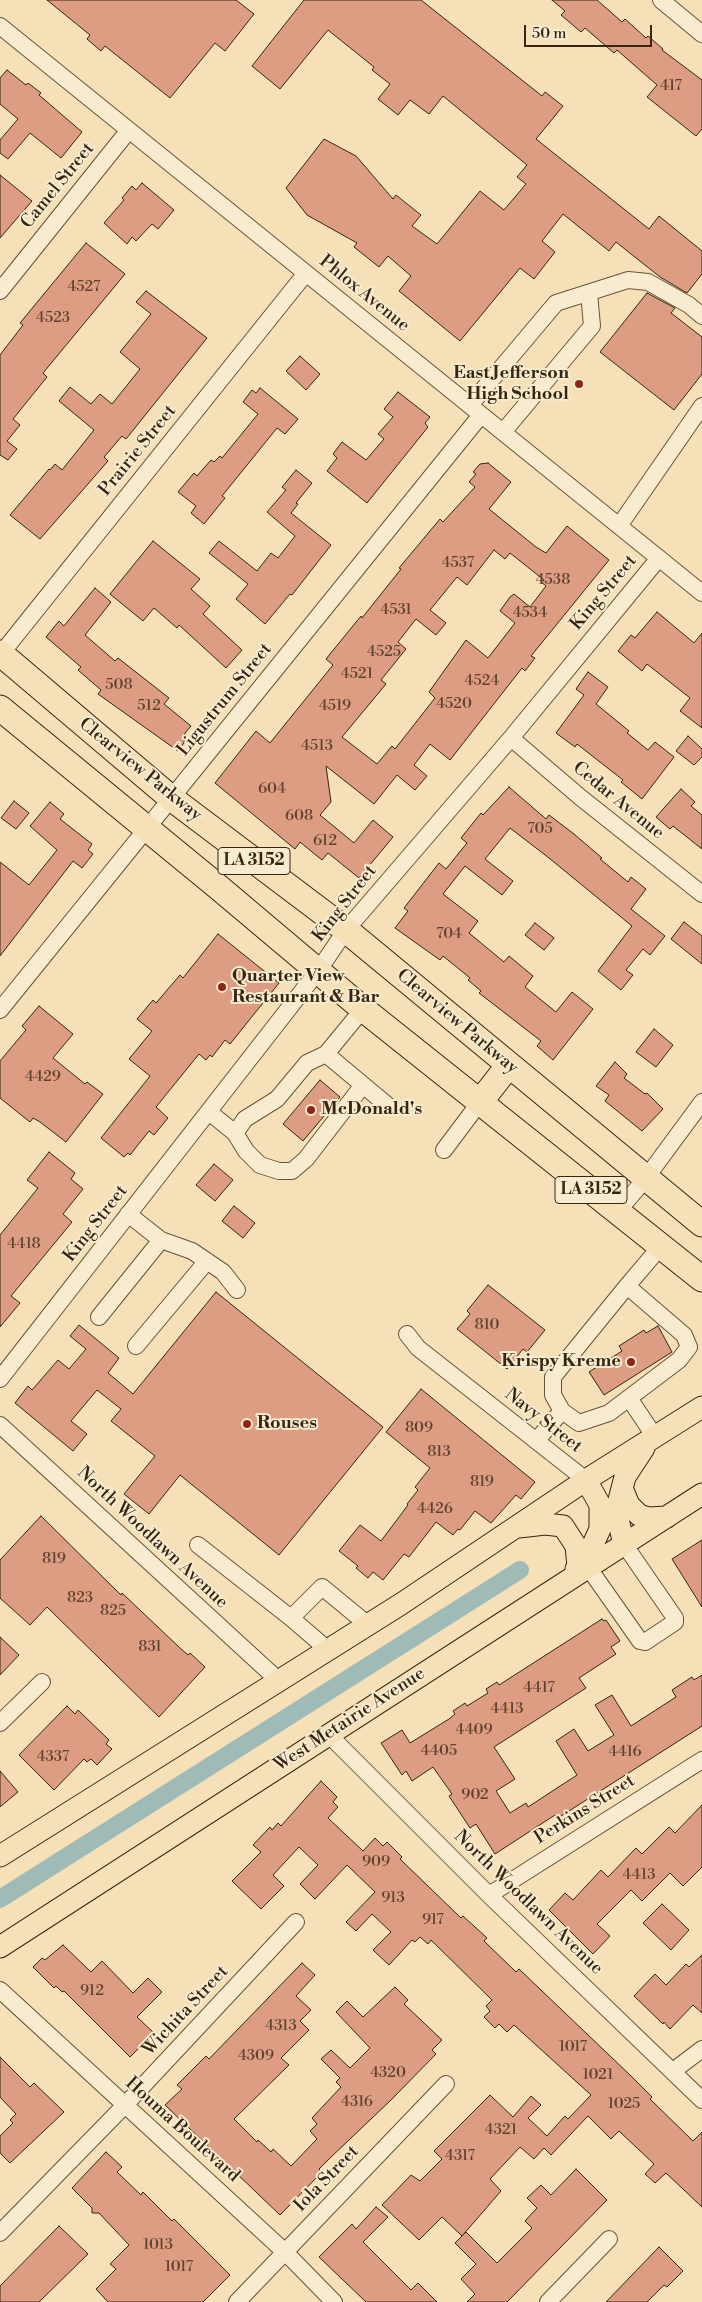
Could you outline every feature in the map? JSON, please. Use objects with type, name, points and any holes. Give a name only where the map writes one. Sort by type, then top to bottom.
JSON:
[{"type":"highway","name":"Clearview Parkway","points":[[0,653],[171,798],[346,930],[702,1224]]},
{"type":"highway","name":"LA 3152","points":[[0,708],[364,1009],[702,1279]]},
{"type":"highway","points":[[480,1102],[509,1065]]},
{"type":"main road","points":[[0,1856],[368,1624],[586,1480],[702,1407]]},
{"type":"main road","points":[[624,1544],[617,1515],[625,1477],[639,1453],[655,1437]]},
{"type":"main road","points":[[583,1567],[600,1529],[600,1504],[586,1480]]},
{"type":"main road","points":[[622,1488],[629,1505],[639,1515],[648,1518],[667,1516]]},
{"type":"main road","points":[[583,1567],[624,1544],[702,1494]]},
{"type":"main road","points":[[515,1528],[545,1524],[563,1526],[576,1546],[583,1567]]},
{"type":"main road","name":"West Metairie Avenue","points":[[0,1947],[560,1586],[583,1567]]},
{"type":"street","points":[[662,0],[702,34]]},
{"type":"street","name":"Phlox Avenue","points":[[0,26],[702,593]]},
{"type":"street","name":"Camel Street","points":[[0,291],[129,130]]},
{"type":"street","name":"Prairie Street","points":[[0,653],[306,273]]},
{"type":"street","name":"Ligustrum Street","points":[[0,1010],[148,829],[476,410],[556,303],[628,280],[648,282],[689,305],[702,316]]},
{"type":"street","points":[[503,432],[592,326],[589,293]]},
{"type":"street","points":[[619,526],[702,406]]},
{"type":"street","name":"King Street","points":[[0,1379],[318,971],[346,930],[511,738],[659,558]]},
{"type":"street","name":"Cedar Avenue","points":[[511,738],[580,797],[702,894]]},
{"type":"street","points":[[235,1133],[245,1119],[277,1099],[307,1063],[326,1054],[364,1009]]},
{"type":"street","points":[[326,1054],[387,1104]]},
{"type":"street","points":[[209,1112],[235,1133],[246,1152],[260,1165],[279,1171],[292,1171],[306,1159],[363,1085]]},
{"type":"street","points":[[444,1150],[480,1102]]},
{"type":"street","points":[[618,1211],[646,1178],[702,1102]]},
{"type":"street","points":[[128,1214],[161,1240],[192,1250],[223,1272],[237,1290]]},
{"type":"street","points":[[98,1317],[161,1240]]},
{"type":"street","points":[[627,1286],[684,1335],[689,1347],[679,1360],[609,1413],[579,1423],[562,1411],[553,1395],[553,1377],[627,1286],[661,1246]]},
{"type":"street","points":[[136,1346],[207,1261]]},
{"type":"street","name":"Navy Street","points":[[407,1334],[418,1348],[586,1480]]},
{"type":"street","points":[[629,1398],[655,1437]]},
{"type":"street","points":[[536,1441],[562,1411]]},
{"type":"street","name":"North Woodlawn Avenue","points":[[0,1425],[278,1680]]},
{"type":"street","points":[[583,1567],[640,1641],[645,1642],[675,1622],[675,1618],[624,1544]]},
{"type":"street","points":[[198,1545],[291,1618],[327,1649]]},
{"type":"street","points":[[291,1618],[322,1587],[368,1624]]},
{"type":"street","points":[[0,1723],[42,1682]]},
{"type":"street","name":"North Woodlawn Avenue","points":[[328,1734],[489,1895],[702,2100]]},
{"type":"street","name":"Perkins Street","points":[[489,1895],[702,1760]]},
{"type":"street","name":"Wichita Street","points":[[0,2233],[125,2105],[296,1922]]},
{"type":"street","name":"Houma Boulevard","points":[[0,1990],[285,2252],[334,2302]]},
{"type":"street","points":[[673,2071],[702,2049]]},
{"type":"street","name":"Iola Street","points":[[237,2302],[446,2084]]},
{"type":"street","points":[[548,2302],[609,2239]]},
{"type":"building","points":[[47,0],[236,0],[254,14],[225,51],[215,43],[170,98],[105,46],[101,51],[87,39],[90,35]]},
{"type":"building","points":[[304,0],[421,0],[542,96],[545,92],[563,106],[536,139],[649,229],[659,216],[702,251],[702,274],[687,293],[660,277],[616,242],[609,251],[563,214],[542,241],[555,252],[534,279],[520,268],[460,341],[399,291],[411,276],[388,256],[379,267],[354,247],[357,243],[307,215],[286,188],[324,139],[356,156],[393,199],[396,195],[421,215],[412,226],[437,244],[480,191],[504,210],[526,184],[517,177],[527,165],[443,96],[429,114],[410,100],[398,115],[378,99],[390,84],[372,70],[374,67],[328,30],[280,89],[252,66]]},
{"type":"building","points":[[552,0],[597,0],[622,22],[625,19],[646,38],[648,36],[662,50],[702,80],[702,129],[696,136],[647,97],[657,85],[617,50],[614,53],[585,28],[581,32],[561,15],[565,11]]},
{"type":"building","points":[[7,70],[26,85],[28,83],[41,93],[39,95],[82,132],[61,158],[30,133],[8,159],[0,153],[0,140],[18,119],[0,104],[0,78]]},
{"type":"building","points":[[0,175],[32,201],[0,238]]},
{"type":"building","points":[[142,183],[174,210],[158,229],[152,224],[136,241],[132,237],[127,244],[104,223],[124,200],[122,198],[132,186],[136,190]]},
{"type":"building","points":[[86,243],[125,274],[43,373],[47,377],[13,419],[20,425],[7,441],[17,449],[8,460],[0,455],[0,355],[23,325],[20,323]]},
{"type":"building","points":[[146,291],[207,338],[126,439],[122,436],[104,457],[108,461],[40,539],[10,515],[49,469],[55,464],[62,470],[94,430],[59,401],[70,387],[91,404],[100,394],[112,404],[140,369],[120,352],[151,314],[136,302]]},
{"type":"building","points":[[647,293],[675,308],[671,313],[702,337],[702,374],[674,410],[600,352]]},
{"type":"building","points":[[300,356],[320,374],[306,390],[286,371]]},
{"type":"building","points":[[260,388],[298,419],[285,434],[277,428],[222,496],[225,498],[204,524],[191,513],[196,506],[178,492],[194,473],[197,476],[211,460],[214,462],[220,456],[222,458],[258,414],[243,402],[252,390],[256,393]]},
{"type":"building","points":[[398,392],[430,417],[425,423],[428,427],[367,503],[327,471],[337,458],[333,454],[342,442],[366,460],[384,439],[378,434],[393,417],[384,409]]},
{"type":"building","points":[[488,463],[511,482],[489,509],[536,547],[546,553],[567,526],[609,560],[531,656],[535,658],[525,671],[522,668],[450,760],[430,744],[414,765],[427,776],[415,790],[397,775],[374,804],[326,766],[331,802],[320,815],[354,843],[373,820],[393,837],[359,878],[328,853],[322,860],[300,842],[295,849],[215,783],[256,731],[270,743],[333,665],[326,659],[361,616],[362,618],[401,569],[399,568],[440,519],[443,522],[475,487],[469,482],[476,474],[473,472],[480,464]],"holes":[[[494,550],[505,559],[510,553],[544,580],[541,582],[546,586],[530,607],[514,594],[510,597],[500,611],[515,623],[488,658],[466,640],[429,692],[435,698],[395,749],[392,746],[377,764],[342,737],[386,684],[381,680],[406,649],[398,642],[416,619],[436,635],[446,623],[430,610],[457,577],[467,585]]]},
{"type":"building","points":[[296,470],[312,483],[296,503],[298,504],[291,513],[331,545],[292,595],[290,594],[265,624],[236,599],[248,584],[209,553],[219,541],[257,571],[271,553],[278,558],[295,536],[267,512],[286,490],[282,487]]},
{"type":"building","points":[[153,541],[200,579],[191,589],[210,606],[203,614],[242,650],[226,668],[179,625],[177,628],[154,608],[143,621],[110,594]]},
{"type":"building","points":[[95,588],[111,602],[85,635],[115,661],[118,658],[169,698],[164,704],[191,726],[185,733],[184,743],[178,751],[98,694],[101,690],[78,670],[81,667],[46,637],[59,621],[64,626]]},
{"type":"building","points":[[657,612],[694,643],[702,633],[702,728],[680,711],[690,698],[647,664],[642,671],[618,651],[631,635],[635,638]]},
{"type":"building","points":[[588,672],[608,687],[596,704],[629,731],[627,733],[648,750],[655,742],[674,757],[642,799],[621,782],[623,780],[577,744],[575,747],[556,733],[584,695],[576,689]]},
{"type":"building","points":[[688,736],[702,749],[702,757],[694,765],[676,751]]},
{"type":"building","points":[[509,787],[546,819],[549,815],[574,834],[628,882],[631,877],[646,889],[631,909],[665,936],[650,955],[643,949],[626,970],[633,975],[621,990],[598,971],[632,926],[549,858],[510,828],[485,859],[513,881],[502,895],[465,866],[443,894],[478,921],[469,933],[504,962],[509,956],[533,976],[525,987],[556,1012],[572,992],[593,1009],[553,1060],[537,1046],[541,1041],[479,993],[481,991],[468,980],[470,978],[443,956],[440,960],[395,928],[408,911],[404,908],[439,863],[446,869],[467,843],[461,838],[481,813],[483,815]]},
{"type":"building","points":[[681,789],[695,802],[691,806],[702,815],[702,849],[673,826],[670,829],[656,817]]},
{"type":"building","points":[[14,801],[29,813],[16,829],[1,818]]},
{"type":"building","points":[[50,802],[64,814],[60,819],[92,844],[88,850],[93,854],[82,868],[73,861],[0,956],[0,862],[29,885],[57,850],[30,826]]},
{"type":"building","points":[[684,922],[702,936],[702,964],[671,939]]},
{"type":"building","points":[[535,923],[554,938],[544,950],[525,935]]},
{"type":"building","points":[[218,934],[279,983],[230,1044],[225,1040],[212,1057],[210,1055],[206,1060],[199,1054],[156,1107],[168,1118],[154,1135],[149,1131],[130,1155],[128,1153],[124,1157],[101,1138],[150,1076],[129,1059],[152,1031],[137,1019],[153,1000],[156,1003],[180,975],[183,978]]},
{"type":"building","points":[[39,1006],[73,1034],[53,1058],[85,1084],[87,1082],[103,1094],[66,1142],[33,1118],[30,1122],[0,1098],[0,1061],[26,1030],[22,1026]]},
{"type":"building","points":[[654,1029],[673,1045],[656,1067],[636,1052]]},
{"type":"building","points":[[615,1062],[627,1074],[624,1078],[645,1094],[647,1093],[663,1109],[642,1131],[605,1101],[609,1095],[596,1086]]},
{"type":"building","name":"McDonald's","points":[[320,1080],[340,1097],[303,1141],[283,1124]]},
{"type":"building","points":[[49,1152],[75,1173],[71,1179],[83,1189],[63,1214],[72,1222],[11,1296],[20,1303],[0,1327],[0,1235],[38,1188],[27,1180]]},
{"type":"building","points":[[214,1164],[233,1180],[215,1201],[196,1185]]},
{"type":"building","points":[[234,1206],[255,1223],[243,1238],[222,1221]]},
{"type":"building","points":[[488,1285],[545,1330],[527,1352],[523,1349],[507,1369],[457,1329],[470,1314],[467,1311]]},
{"type":"building","name":"Rouses","points":[[216,1292],[383,1427],[279,1555],[180,1475],[149,1514],[124,1494],[155,1456],[111,1421],[121,1409],[97,1390],[71,1421],[87,1434],[73,1451],[15,1403],[28,1386],[32,1390],[58,1360],[69,1369],[86,1349],[70,1336],[79,1325],[119,1358],[108,1373],[133,1394]]},
{"type":"building","name":"Krispy Kreme","points":[[658,1326],[672,1352],[604,1395],[589,1372],[622,1351],[619,1346],[644,1330],[646,1333]]},
{"type":"building","points":[[421,1389],[535,1482],[521,1499],[516,1495],[491,1523],[475,1511],[460,1530],[458,1529],[453,1535],[436,1522],[409,1557],[404,1554],[383,1580],[373,1572],[368,1578],[356,1568],[358,1566],[339,1551],[360,1525],[381,1541],[408,1505],[418,1490],[415,1487],[430,1468],[386,1432]]},
{"type":"building","points":[[41,1516],[121,1595],[122,1593],[180,1648],[188,1655],[190,1653],[205,1667],[159,1717],[47,1607],[30,1625],[0,1598],[0,1560]]},
{"type":"building","points":[[702,1540],[702,1607],[672,1559]]},
{"type":"building","points":[[602,1619],[606,1620],[620,1641],[611,1647],[616,1654],[579,1678],[586,1688],[494,1747],[515,1779],[496,1791],[510,1813],[526,1803],[528,1807],[577,1775],[556,1741],[574,1729],[588,1751],[614,1735],[595,1705],[612,1695],[631,1726],[676,1697],[672,1690],[692,1677],[694,1680],[702,1675],[702,1726],[558,1818],[555,1815],[495,1854],[476,1824],[470,1828],[449,1796],[452,1794],[433,1767],[412,1781],[406,1771],[402,1775],[381,1743],[402,1730],[410,1743],[449,1719],[455,1714],[453,1711],[465,1703],[467,1706],[488,1693],[486,1689],[497,1682],[499,1685]]},
{"type":"building","points":[[0,1637],[19,1655],[0,1675]]},
{"type":"building","points":[[67,1706],[75,1714],[78,1710],[109,1740],[106,1744],[112,1749],[97,1765],[91,1759],[87,1762],[84,1759],[54,1790],[19,1755]]},
{"type":"building","points":[[0,1771],[18,1792],[0,1807]]},
{"type":"building","points":[[321,1781],[337,1797],[333,1802],[338,1807],[328,1818],[363,1851],[375,1838],[383,1846],[387,1842],[402,1857],[400,1859],[461,1918],[463,1916],[487,1938],[484,1941],[516,1972],[519,1969],[631,2076],[652,2097],[650,2099],[693,2141],[702,2132],[702,2207],[666,2173],[655,2183],[645,2174],[654,2164],[619,2131],[611,2139],[588,2116],[551,2155],[544,2148],[534,2159],[520,2147],[490,2179],[501,2191],[462,2236],[442,2217],[419,2240],[382,2205],[411,2175],[420,2181],[442,2159],[434,2151],[490,2095],[513,2117],[531,2096],[541,2105],[528,2118],[547,2136],[565,2116],[568,2119],[591,2095],[514,2025],[507,2032],[499,2024],[495,2028],[484,2017],[490,2011],[486,2006],[492,2000],[431,1940],[428,1944],[420,1937],[415,1942],[412,1940],[389,1965],[373,1950],[391,1932],[372,1914],[356,1931],[346,1922],[375,1892],[347,1865],[315,1899],[300,1884],[318,1865],[299,1847],[273,1875],[284,1886],[261,1909],[232,1881],[261,1852],[253,1845],[270,1827],[272,1830],[278,1823],[281,1826]]},
{"type":"building","points":[[702,1805],[702,1867],[683,1886],[670,1873],[642,1901],[631,1890],[597,1924],[610,1936],[593,1954],[549,1910],[565,1893],[573,1900],[601,1870],[608,1877],[636,1848],[642,1854],[669,1827],[675,1833]]},
{"type":"building","points":[[662,1904],[689,1930],[671,1950],[643,1923]]},
{"type":"building","points":[[63,1945],[91,1972],[102,1961],[133,1993],[148,1978],[162,1992],[137,2017],[154,2033],[130,2057],[64,1991],[62,1992],[56,1986],[54,1988],[33,1967],[42,1958],[45,1960]]},
{"type":"building","points":[[702,1955],[702,2013],[693,2005],[670,2029],[634,1996],[655,1974],[666,1985],[686,1964],[689,1967]]},
{"type":"building","points":[[302,1963],[315,1975],[296,1996],[311,2010],[300,2021],[309,2030],[281,2058],[289,2065],[234,2119],[257,2142],[258,2140],[271,2152],[273,2149],[291,2166],[317,2139],[310,2131],[317,2124],[312,2118],[341,2087],[336,2082],[340,2078],[321,2059],[331,2050],[350,2068],[370,2048],[336,2012],[347,2001],[363,2017],[395,1987],[408,2000],[404,2004],[442,2040],[432,2050],[436,2054],[319,2169],[322,2172],[280,2215],[165,2105],[182,2089],[177,2085],[206,2056],[209,2059]]},
{"type":"building","points":[[0,2057],[30,2087],[34,2083],[64,2112],[10,2163],[0,2153],[0,2136],[13,2123],[10,2120],[16,2114],[0,2097]]},
{"type":"building","points":[[106,2152],[122,2167],[117,2172],[141,2195],[143,2192],[172,2221],[174,2219],[230,2275],[203,2302],[108,2302],[96,2289],[116,2269],[110,2264],[129,2245],[99,2213],[92,2213],[92,2208],[72,2188]]},
{"type":"building","points":[[576,2169],[607,2200],[507,2302],[467,2302],[475,2294],[461,2279],[476,2264],[455,2243],[466,2232],[497,2263],[532,2228],[525,2221],[537,2208],[527,2198],[541,2185],[551,2195]]},
{"type":"building","points":[[376,2207],[388,2217],[363,2242],[411,2290],[418,2283],[437,2302],[366,2302],[319,2257],[352,2224],[356,2229]]},
{"type":"building","points":[[59,2226],[88,2254],[39,2302],[0,2302],[0,2286]]},
{"type":"building","points":[[659,2247],[683,2271],[667,2287],[664,2285],[647,2302],[606,2302]]},
{"type":"waterway","points":[[0,1899],[520,1570]]},
{"type":"place","name":"East Jefferson High School","points":[[579,384]]},
{"type":"place","name":"Quarter View Restaurant & Bar","points":[[222,987]]},
{"type":"place","name":"McDonald's","points":[[311,1110]]},
{"type":"place","name":"Krispy Kreme","points":[[631,1362]]},
{"type":"place","name":"Rouses","points":[[247,1424]]}]
